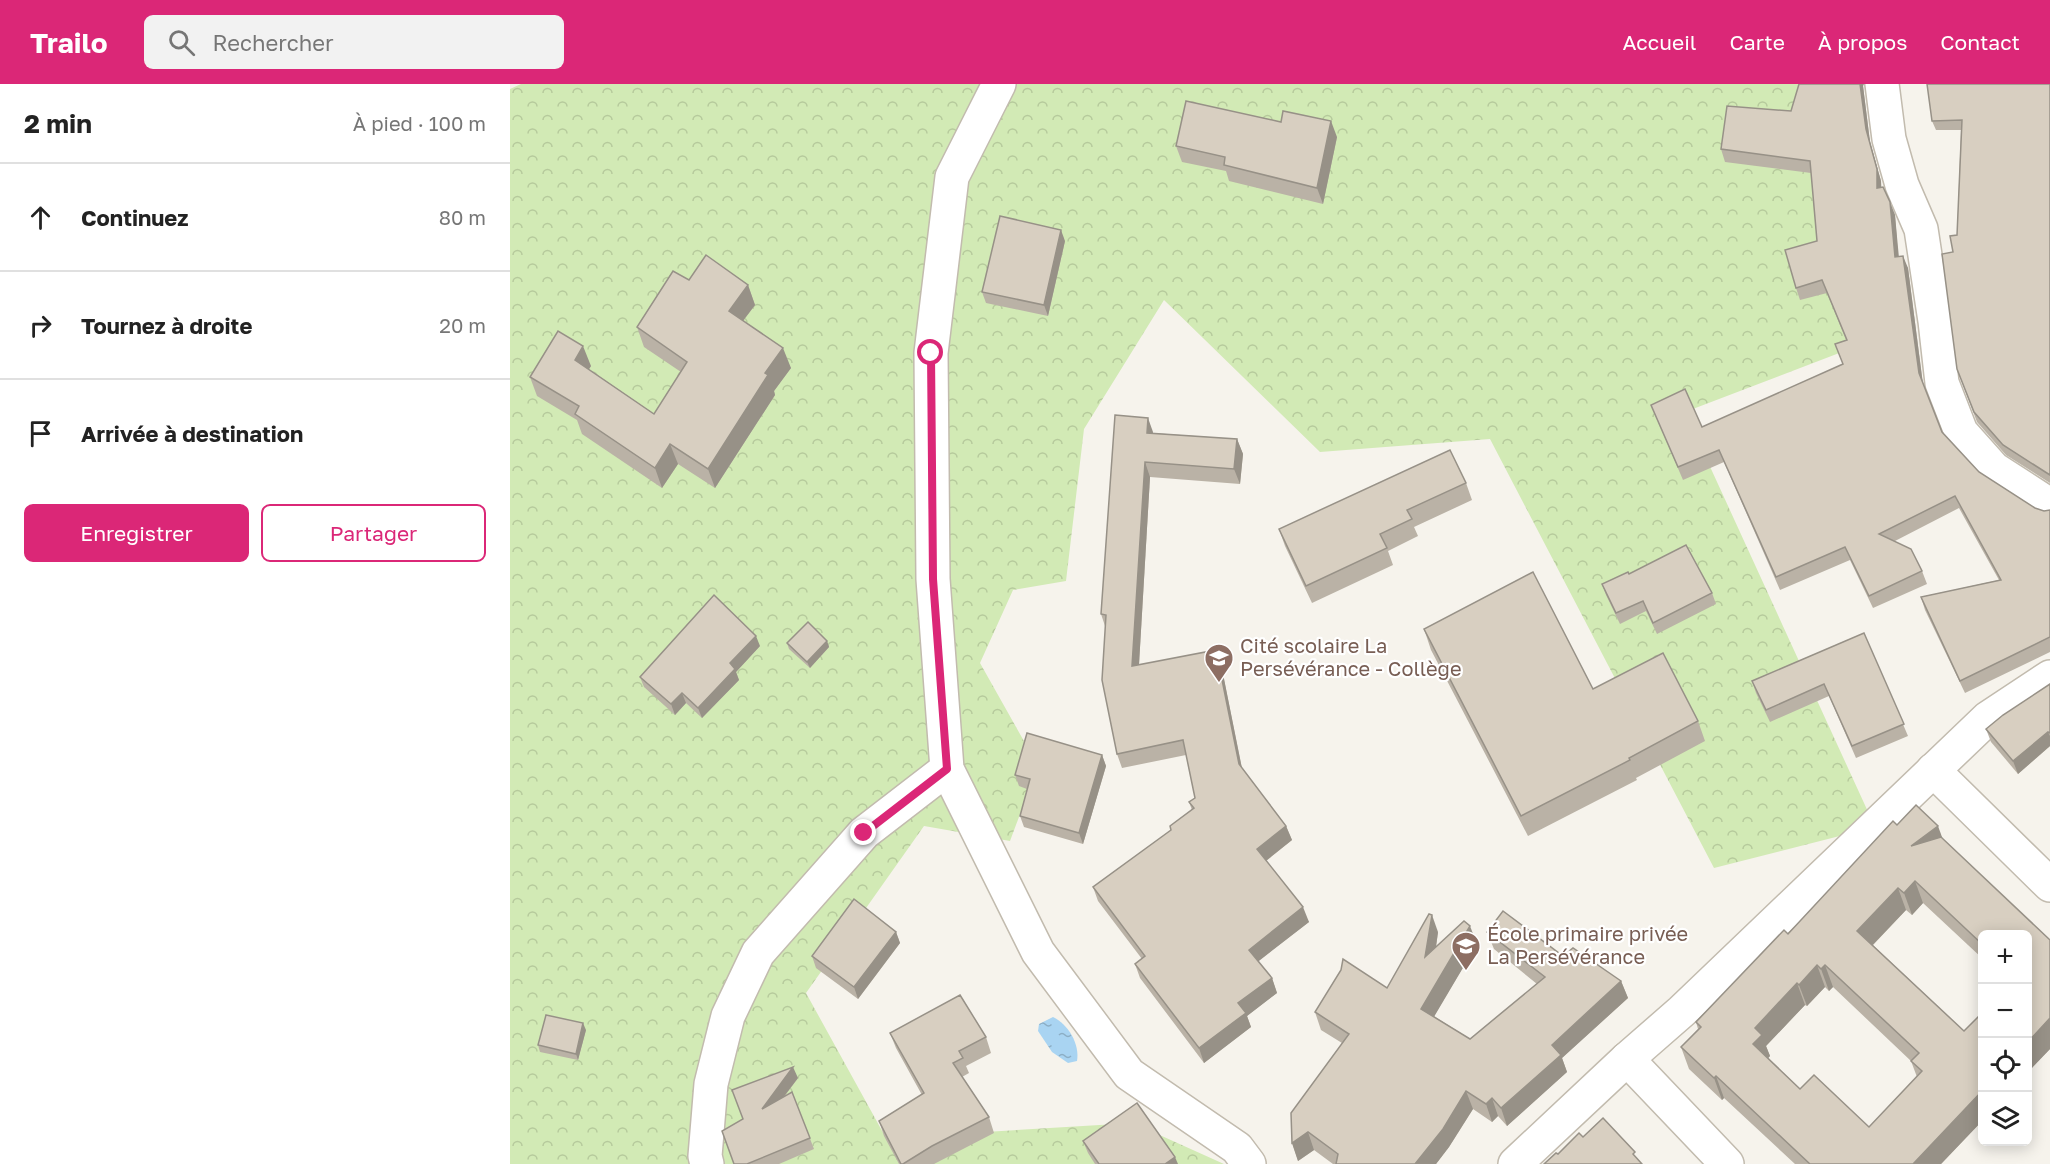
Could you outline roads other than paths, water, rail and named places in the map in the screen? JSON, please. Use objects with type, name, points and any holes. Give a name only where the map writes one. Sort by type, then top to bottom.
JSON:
[{"type":"street","points":[[999,84],[951,177],[931,353],[933,579],[947,769],[1038,952],[1129,1074],[1237,1148],[1249,1164]]},
{"type":"street","points":[[1882,84],[1889,139],[1902,185],[1921,229],[1942,383],[1961,432],[1994,469],[2050,506]]},
{"type":"street","points":[[1515,1164],[1626,1059],[1682,1011],[1989,718],[2050,677]]},
{"type":"street","points":[[707,1164],[705,1156],[711,1084],[728,1016],[758,952],[864,833],[947,769]]},
{"type":"street","points":[[1933,771],[2050,885]]},
{"type":"street","points":[[1626,1059],[1727,1164]]},
{"type":"water","points":[[1053,1017],[1064,1024],[1072,1035],[1077,1048],[1077,1061],[1068,1063],[1052,1052],[1038,1031],[1039,1024]]},
{"type":"place","name":"Cité scolaire La Persévérance - Collège","points":[[1219,684]]},
{"type":"place","name":"École primaire privée La Persévérance","points":[[1466,972]]}]
